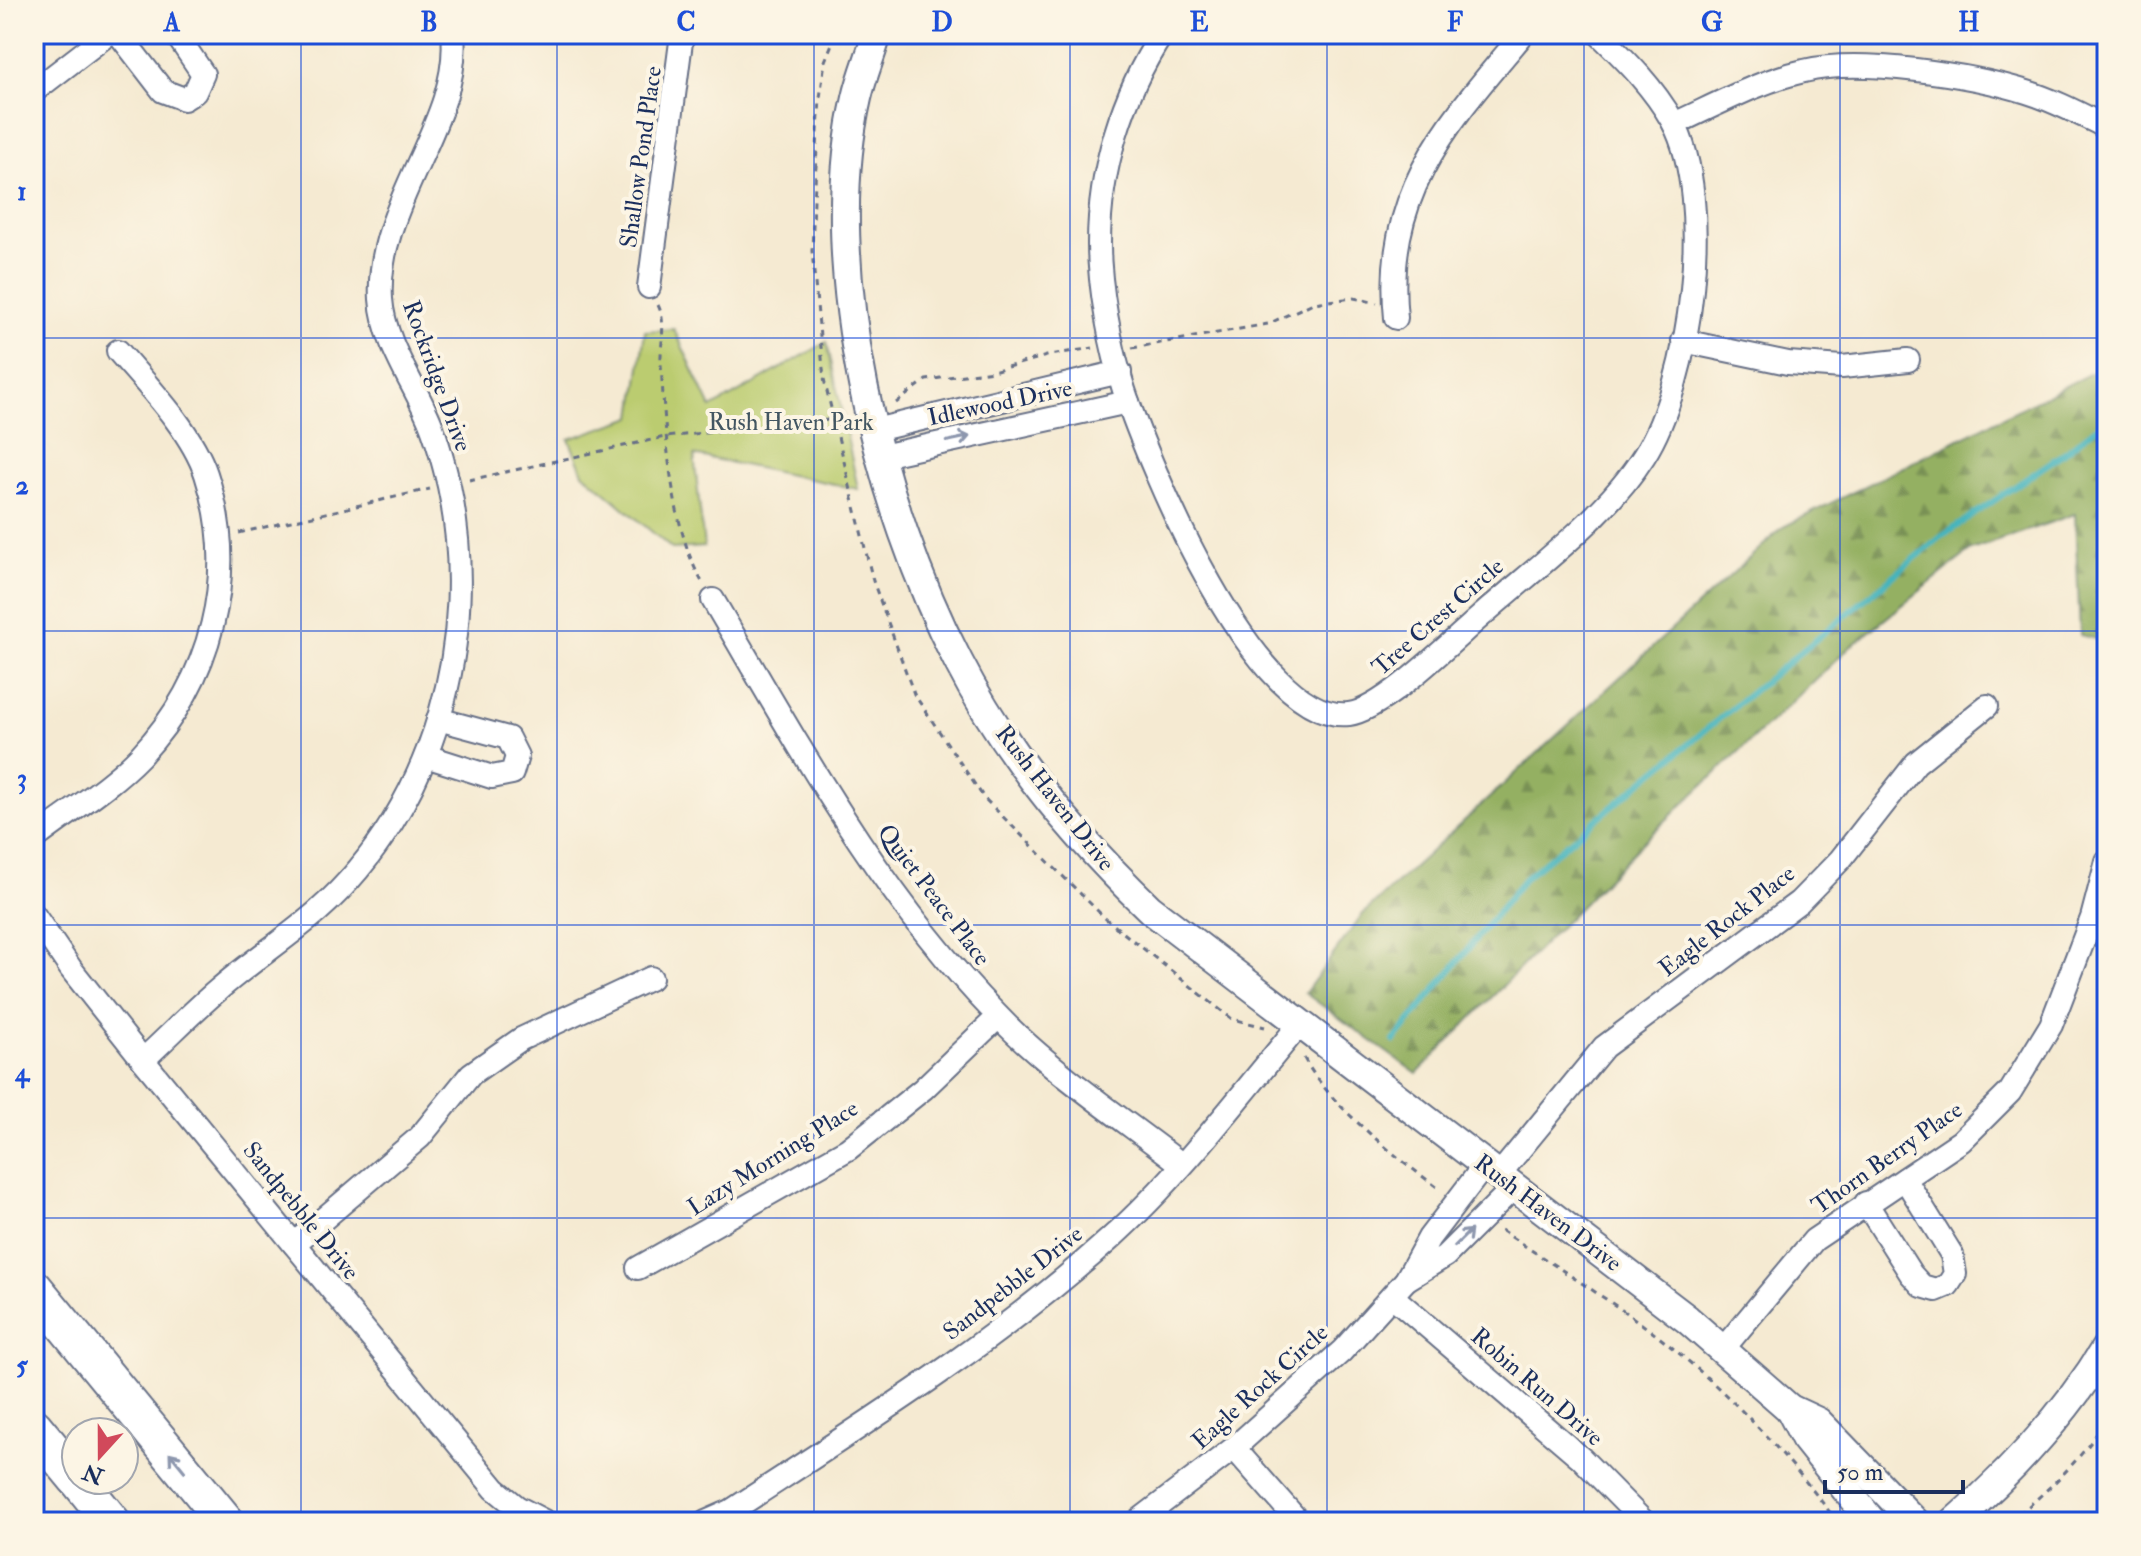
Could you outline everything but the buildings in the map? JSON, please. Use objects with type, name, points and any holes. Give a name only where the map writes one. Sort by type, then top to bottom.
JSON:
[{"type":"main road","points":[[34,1288],[226,1522]]},
{"type":"main road","points":[[34,1427],[60,1458]]},
{"type":"main road","points":[[91,1496],[112,1522]]},
{"type":"street","points":[[34,91],[108,34]]},
{"type":"street","points":[[119,34],[163,91],[184,99],[195,92],[203,74],[176,34]]},
{"type":"street","name":"Rockridge Drive","points":[[143,1060],[218,990],[319,910],[357,869],[387,829],[426,756],[438,719],[460,608],[459,548],[448,485],[431,424],[391,339],[381,302],[382,261],[391,221],[430,138],[447,82],[453,34]]},
{"type":"street","name":"Shallow Pond Place","points":[[649,287],[682,34]]},
{"type":"street","name":"Rush Haven Drive","points":[[877,34],[857,97],[846,212],[854,339],[898,515],[958,660],[1037,781],[1108,869],[1150,909],[1294,1032],[1498,1177],[1723,1349],[1790,1409],[1818,1422],[1915,1522]]},
{"type":"street","name":"Tree Crest Circle","points":[[1162,34],[1125,107],[1105,176],[1101,215],[1102,274],[1128,402],[1152,471],[1186,542],[1247,638],[1296,696],[1325,712],[1351,714],[1383,698],[1424,666],[1564,542],[1629,478],[1667,410],[1683,341],[1695,211],[1691,175],[1674,124],[1636,71],[1599,34]]},
{"type":"street","points":[[1396,318],[1397,250],[1401,220],[1413,185],[1441,135],[1523,34]]},
{"type":"street","points":[[1674,124],[1768,82],[1831,66],[1870,67],[1993,83],[2054,101],[2100,124]]},
{"type":"street","points":[[1683,341],[1788,363],[1842,367],[1908,360]]},
{"type":"street","points":[[34,839],[138,757],[175,712],[205,657],[219,591],[219,538],[205,473],[169,411],[118,351]]},
{"type":"street","name":"Idlewood Drive","points":[[877,434],[1120,372]]},
{"type":"street","name":"Idlewood Drive","points":[[877,434],[1128,402]]},
{"type":"street","name":"Quiet Peace Place","points":[[713,600],[880,876],[998,1017],[1181,1164]]},
{"type":"street","name":"Eagle Rock Place","points":[[1498,1177],[1604,1047],[1799,902],[1840,860],[1916,763],[1987,706]]},
{"type":"street","points":[[426,756],[492,777],[512,773],[515,765],[517,756],[508,738],[438,719]]},
{"type":"street","name":"Thorn Berry Place","points":[[1723,1349],[1814,1240],[1978,1128],[2026,1070],[2051,1025],[2071,976],[2098,900],[2107,861]]},
{"type":"street","name":"Sandpebble Drive","points":[[34,915],[71,969],[143,1060],[495,1489],[517,1507],[546,1522]]},
{"type":"street","points":[[294,1244],[420,1137],[471,1074],[521,1039],[651,978]]},
{"type":"street","name":"Lazy Morning Place","points":[[638,1268],[848,1149],[923,1089],[998,1017]]},
{"type":"street","name":"Sandpebble Drive","points":[[706,1522],[731,1511],[891,1406],[1041,1299],[1113,1236],[1181,1164],[1294,1032]]},
{"type":"street","name":"Eagle Rock Circle","points":[[1137,1522],[1234,1448],[1342,1351],[1399,1288],[1421,1250],[1457,1201],[1498,1177]]},
{"type":"street","name":"Eagle Rock Circle","points":[[1399,1288],[1445,1256],[1483,1218],[1498,1177]]},
{"type":"street","points":[[1866,1203],[1917,1281],[1936,1290],[1948,1285],[1955,1274],[1952,1255],[1905,1179]]},
{"type":"street","name":"Robin Run Drive","points":[[1399,1288],[1581,1458],[1644,1522]]},
{"type":"street","points":[[1954,1522],[1998,1484],[2045,1434],[2086,1381],[2107,1346]]},
{"type":"street","name":"Rush Haven Drive","points":[[1790,1409],[1805,1438],[1872,1522]]},
{"type":"street","points":[[1234,1448],[1299,1522]]},
{"type":"path","points":[[836,34],[825,61],[820,98],[812,251],[824,379],[858,527],[893,643],[914,694],[950,753],[984,798],[1106,919],[1232,1019],[1294,1032],[1317,1083],[1410,1167],[1457,1201]]},
{"type":"path","points":[[649,287],[664,317],[660,343],[665,437],[689,562],[713,600]]},
{"type":"path","points":[[219,538],[665,437],[834,419],[877,434]]},
{"type":"path","points":[[1483,1218],[1640,1323],[1719,1389],[1765,1436],[1837,1522]]},
{"type":"path","points":[[2010,1522],[2056,1483],[2093,1441],[2107,1418]]},
{"type":"green space","name":"Rush Haven Park","points":[[674,329],[711,408],[827,342],[858,489],[694,455],[704,547],[672,549],[583,473],[569,439],[633,417],[645,331]]},
{"type":"green space","points":[[2107,365],[2107,642],[2080,635],[2075,514],[1971,550],[1849,648],[1644,841],[1417,1074],[1305,993],[1363,914],[1783,527]]},
{"type":"waterway","points":[[1394,1041],[1525,878],[1941,537],[2061,455],[2107,419]]}]
